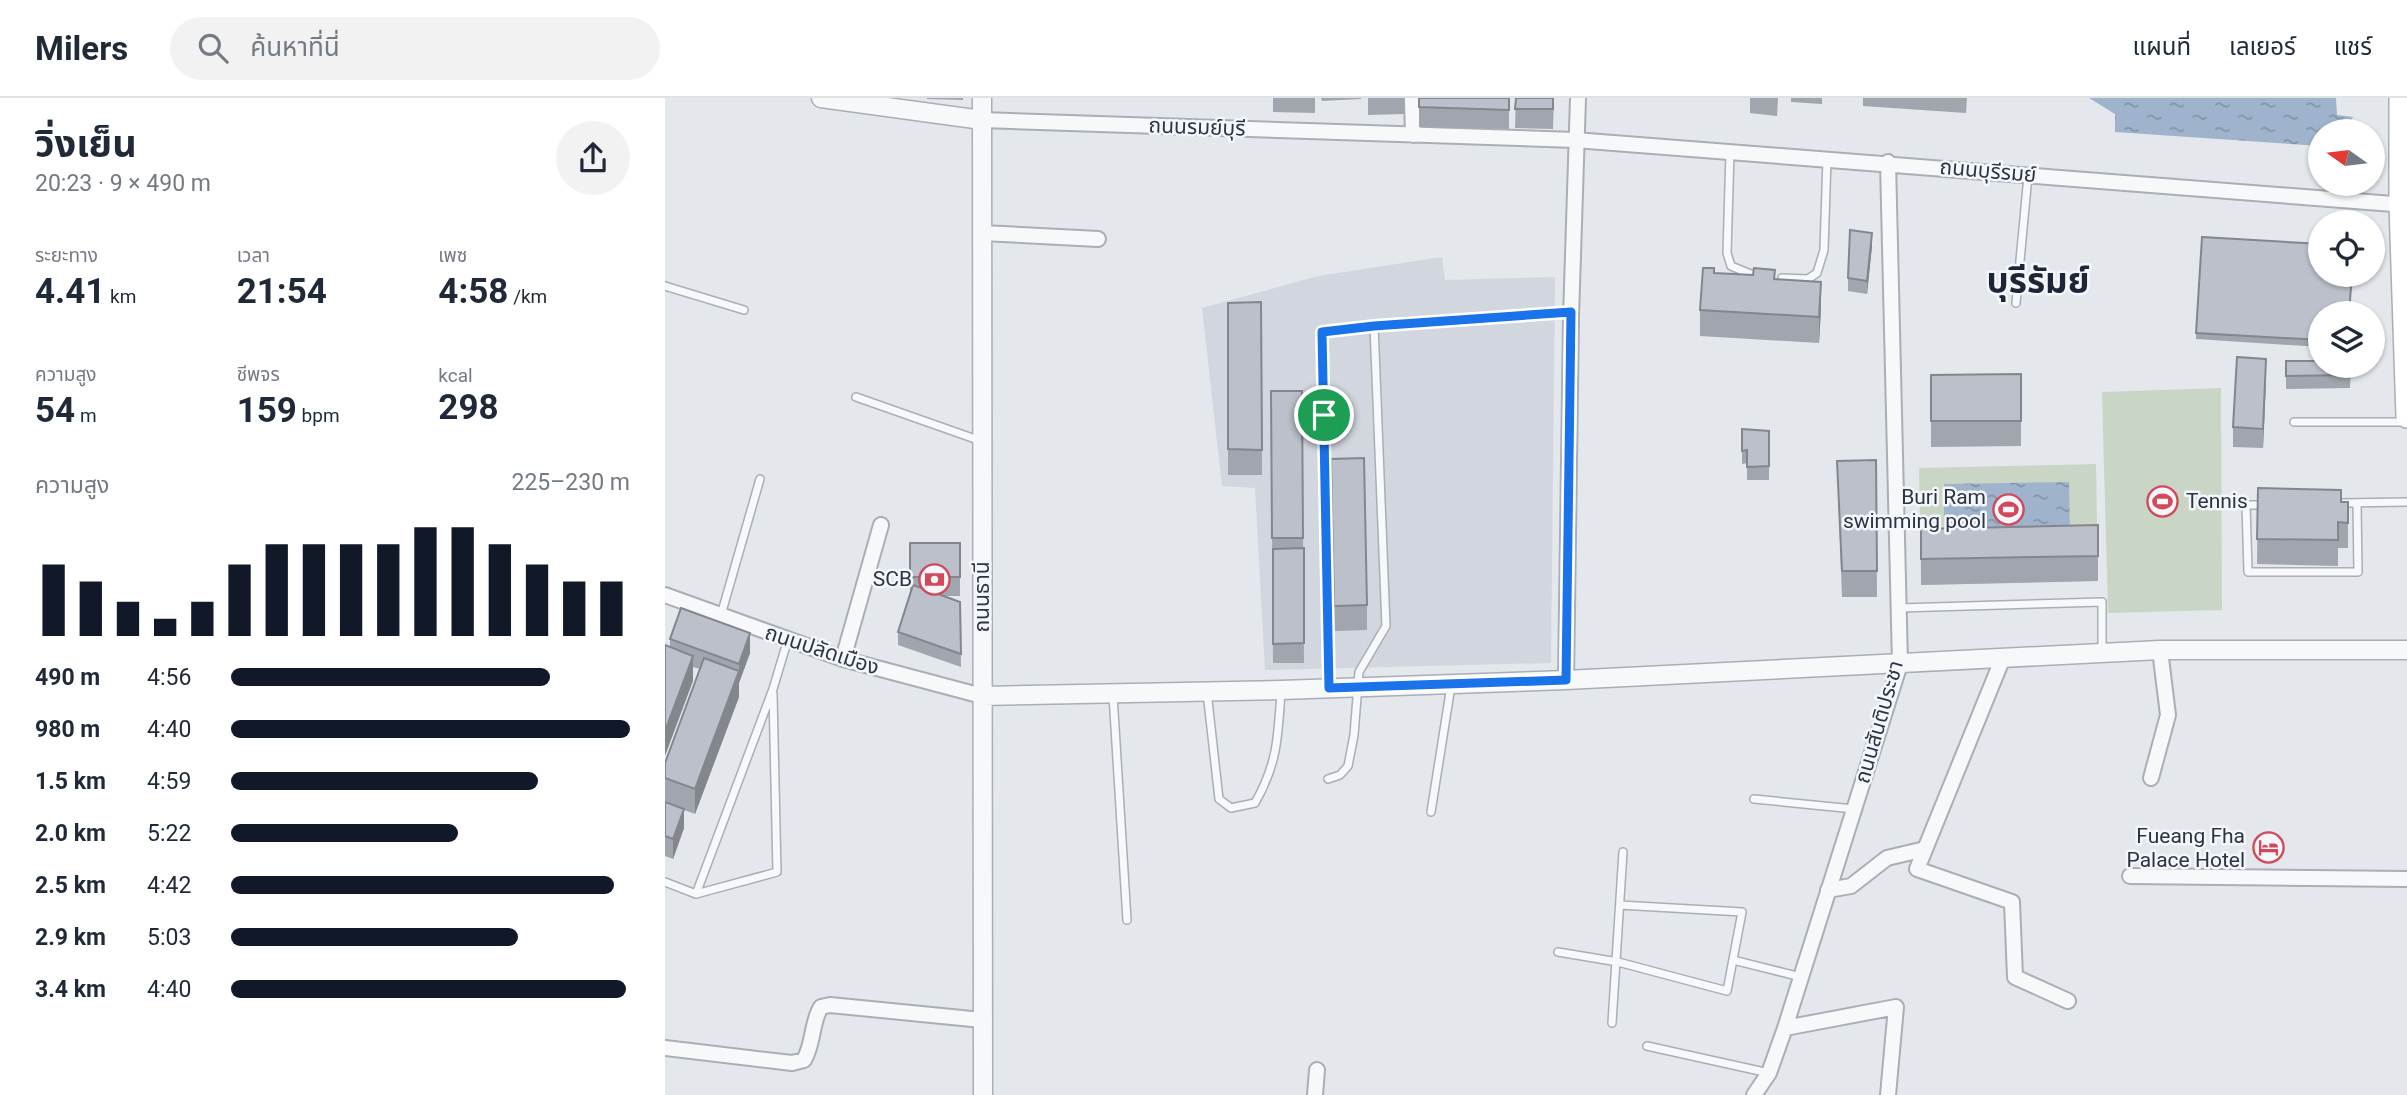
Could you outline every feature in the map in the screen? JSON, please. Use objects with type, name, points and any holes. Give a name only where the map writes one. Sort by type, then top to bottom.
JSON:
[{"type":"main road","points":[[2400,98],[2407,419]]},
{"type":"street","name":"ถนนรมย์บุรี","points":[[821,98],[982,120],[1575,140]]},
{"type":"street","name":"ถนนธานี","points":[[982,98],[983,1095]]},
{"type":"street","points":[[1412,98],[1413,135]]},
{"type":"street","points":[[1566,680],[1571,312],[1578,98]]},
{"type":"street","name":"ถนนบุรีรมย์","points":[[1575,140],[1888,162],[2403,205]]},
{"type":"street","name":"ถนนสันติประชา","points":[[1754,1095],[1769,1073],[1785,1028],[1901,664],[1888,162]]},
{"type":"street","points":[[982,233],[1098,239]]},
{"type":"street","points":[[843,659],[881,525]]},
{"type":"street","name":"ถนนปลัดเมือง","points":[[665,595],[843,659],[982,696]]},
{"type":"street","points":[[982,696],[1113,695],[1566,680],[2160,650],[2407,650]]},
{"type":"street","points":[[2151,778],[2168,715],[2160,650]]},
{"type":"street","points":[[2002,660],[1917,869],[2012,902],[2015,977],[2069,1001]]},
{"type":"street","points":[[1828,890],[1851,886],[1887,858],[1925,849]]},
{"type":"street","points":[[2130,876],[2407,879]]},
{"type":"street","points":[[665,1048],[792,1063],[804,1060],[812,1047],[816,1015],[821,1007],[830,1006],[982,1020]]},
{"type":"street","points":[[1785,1028],[1896,1007],[1888,1095]]},
{"type":"street","points":[[1315,1095],[1317,1070]]},
{"type":"lane","points":[[1730,151],[1727,253],[1731,267],[1753,275]]},
{"type":"lane","points":[[1782,278],[1808,279],[1817,273],[1824,250],[1827,158]]},
{"type":"lane","points":[[2016,303],[2028,175]]},
{"type":"lane","points":[[665,286],[744,310]]},
{"type":"lane","points":[[1329,688],[1322,332],[1571,312]]},
{"type":"lane","points":[[1328,779],[1340,775],[1348,766],[1355,735],[1361,663],[1385,626],[1374,326]]},
{"type":"lane","points":[[856,397],[982,441]]},
{"type":"lane","points":[[2294,422],[2407,419]]},
{"type":"lane","points":[[720,616],[760,479]]},
{"type":"lane","points":[[2329,503],[2407,502]]},
{"type":"lane","points":[[2274,504],[2246,505],[2248,572],[2358,572],[2357,503]]},
{"type":"lane","points":[[1898,608],[2102,603],[2102,654]]},
{"type":"lane","points":[[696,894],[773,689],[788,639]]},
{"type":"lane","points":[[1431,812],[1452,682]]},
{"type":"lane","points":[[665,882],[696,894],[777,872],[773,689]]},
{"type":"lane","points":[[1207,692],[1219,799],[1231,808],[1241,808],[1255,803],[1268,780],[1277,753],[1281,690]]},
{"type":"lane","points":[[1113,695],[1127,920]]},
{"type":"lane","points":[[1754,799],[1854,808]]},
{"type":"lane","points":[[1612,1023],[1623,852]]},
{"type":"lane","points":[[1558,952],[1618,962],[1727,991],[1742,912],[1621,905]]},
{"type":"lane","points":[[1733,960],[1801,977]]},
{"type":"lane","points":[[1647,1046],[1769,1073]]},
{"type":"shaded area","points":[[1442,257],[1445,280],[1555,277],[1551,663],[1265,670],[1255,488],[1222,486],[1202,308],[1318,276]]},
{"type":"green space","name":"Tennis","points":[[2221,388],[2222,610],[2108,613],[2102,392]]},
{"type":"green space","name":"Buri Ram swimming pool","points":[[2096,464],[2098,581],[1921,585],[1919,468]]},
{"type":"water","points":[[2089,98],[2336,98],[2337,115],[2353,117],[2308,119],[2308,145],[2115,132],[2115,114]]},
{"type":"water","points":[[2069,482],[2070,533],[1944,535],[1944,484]]},
{"type":"building","points":[[1419,98],[1509,98],[1509,110],[1419,107]]},
{"type":"building","points":[[1516,98],[1553,98],[1553,109],[1515,109]]},
{"type":"building","points":[[1850,230],[1872,233],[1867,281],[1848,278]]},
{"type":"building","points":[[2202,237],[2308,243],[2308,287],[2351,287],[2350,301],[2308,301],[2308,339],[2196,333]]},
{"type":"building","points":[[1703,268],[1714,268],[1714,273],[1753,275],[1754,268],[1775,270],[1774,279],[1821,282],[1819,317],[1700,310]]},
{"type":"building","points":[[1261,302],[1262,450],[1228,449],[1228,303]]},
{"type":"building","points":[[2237,357],[2266,359],[2263,429],[2233,427]]},
{"type":"building","points":[[2286,361],[2308,361],[2308,376],[2286,376]]},
{"type":"building","points":[[2021,374],[2021,421],[1931,421],[1931,375]]},
{"type":"building","points":[[1271,391],[1302,391],[1303,538],[1272,538]]},
{"type":"building","points":[[1742,429],[1769,431],[1769,466],[1747,467],[1747,450],[1742,451]]},
{"type":"building","points":[[1364,458],[1367,605],[1334,606],[1331,459]]},
{"type":"building","points":[[1876,460],[1877,571],[1842,571],[1837,461]]},
{"type":"building","points":[[2258,488],[2341,490],[2341,502],[2348,502],[2348,523],[2338,522],[2338,540],[2257,539]]},
{"type":"building","points":[[2098,525],[2098,556],[1921,559],[1921,529]]},
{"type":"building","points":[[910,543],[960,543],[960,577],[910,577]]},
{"type":"building","points":[[1304,548],[1304,643],[1273,644],[1273,549]]},
{"type":"building","points":[[913,585],[960,602],[961,654],[898,632]]},
{"type":"building","points":[[681,608],[750,633],[739,664],[670,639]]},
{"type":"building","points":[[665,645],[693,656],[665,731]]},
{"type":"building","points":[[704,658],[739,671],[695,789],[665,778],[665,763]]},
{"type":"building","points":[[665,802],[684,809],[673,839],[665,836]]},
{"type":"place","name":"Tennis","points":[[2163,501]]},
{"type":"place","name":"Buri Ram swimming pool","points":[[2009,509]]},
{"type":"place","name":"SCB","points":[[935,579]]},
{"type":"place","name":"Fueang Fha Palace Hotel","points":[[2268,848]]},
{"type":"district","name":"บุรีรัมย์","points":[[2038,281]]},
{"type":"route","points":[[1571,312],[1566,680],[1329,688],[1324,415],[1322,332],[1571,312]]}]
